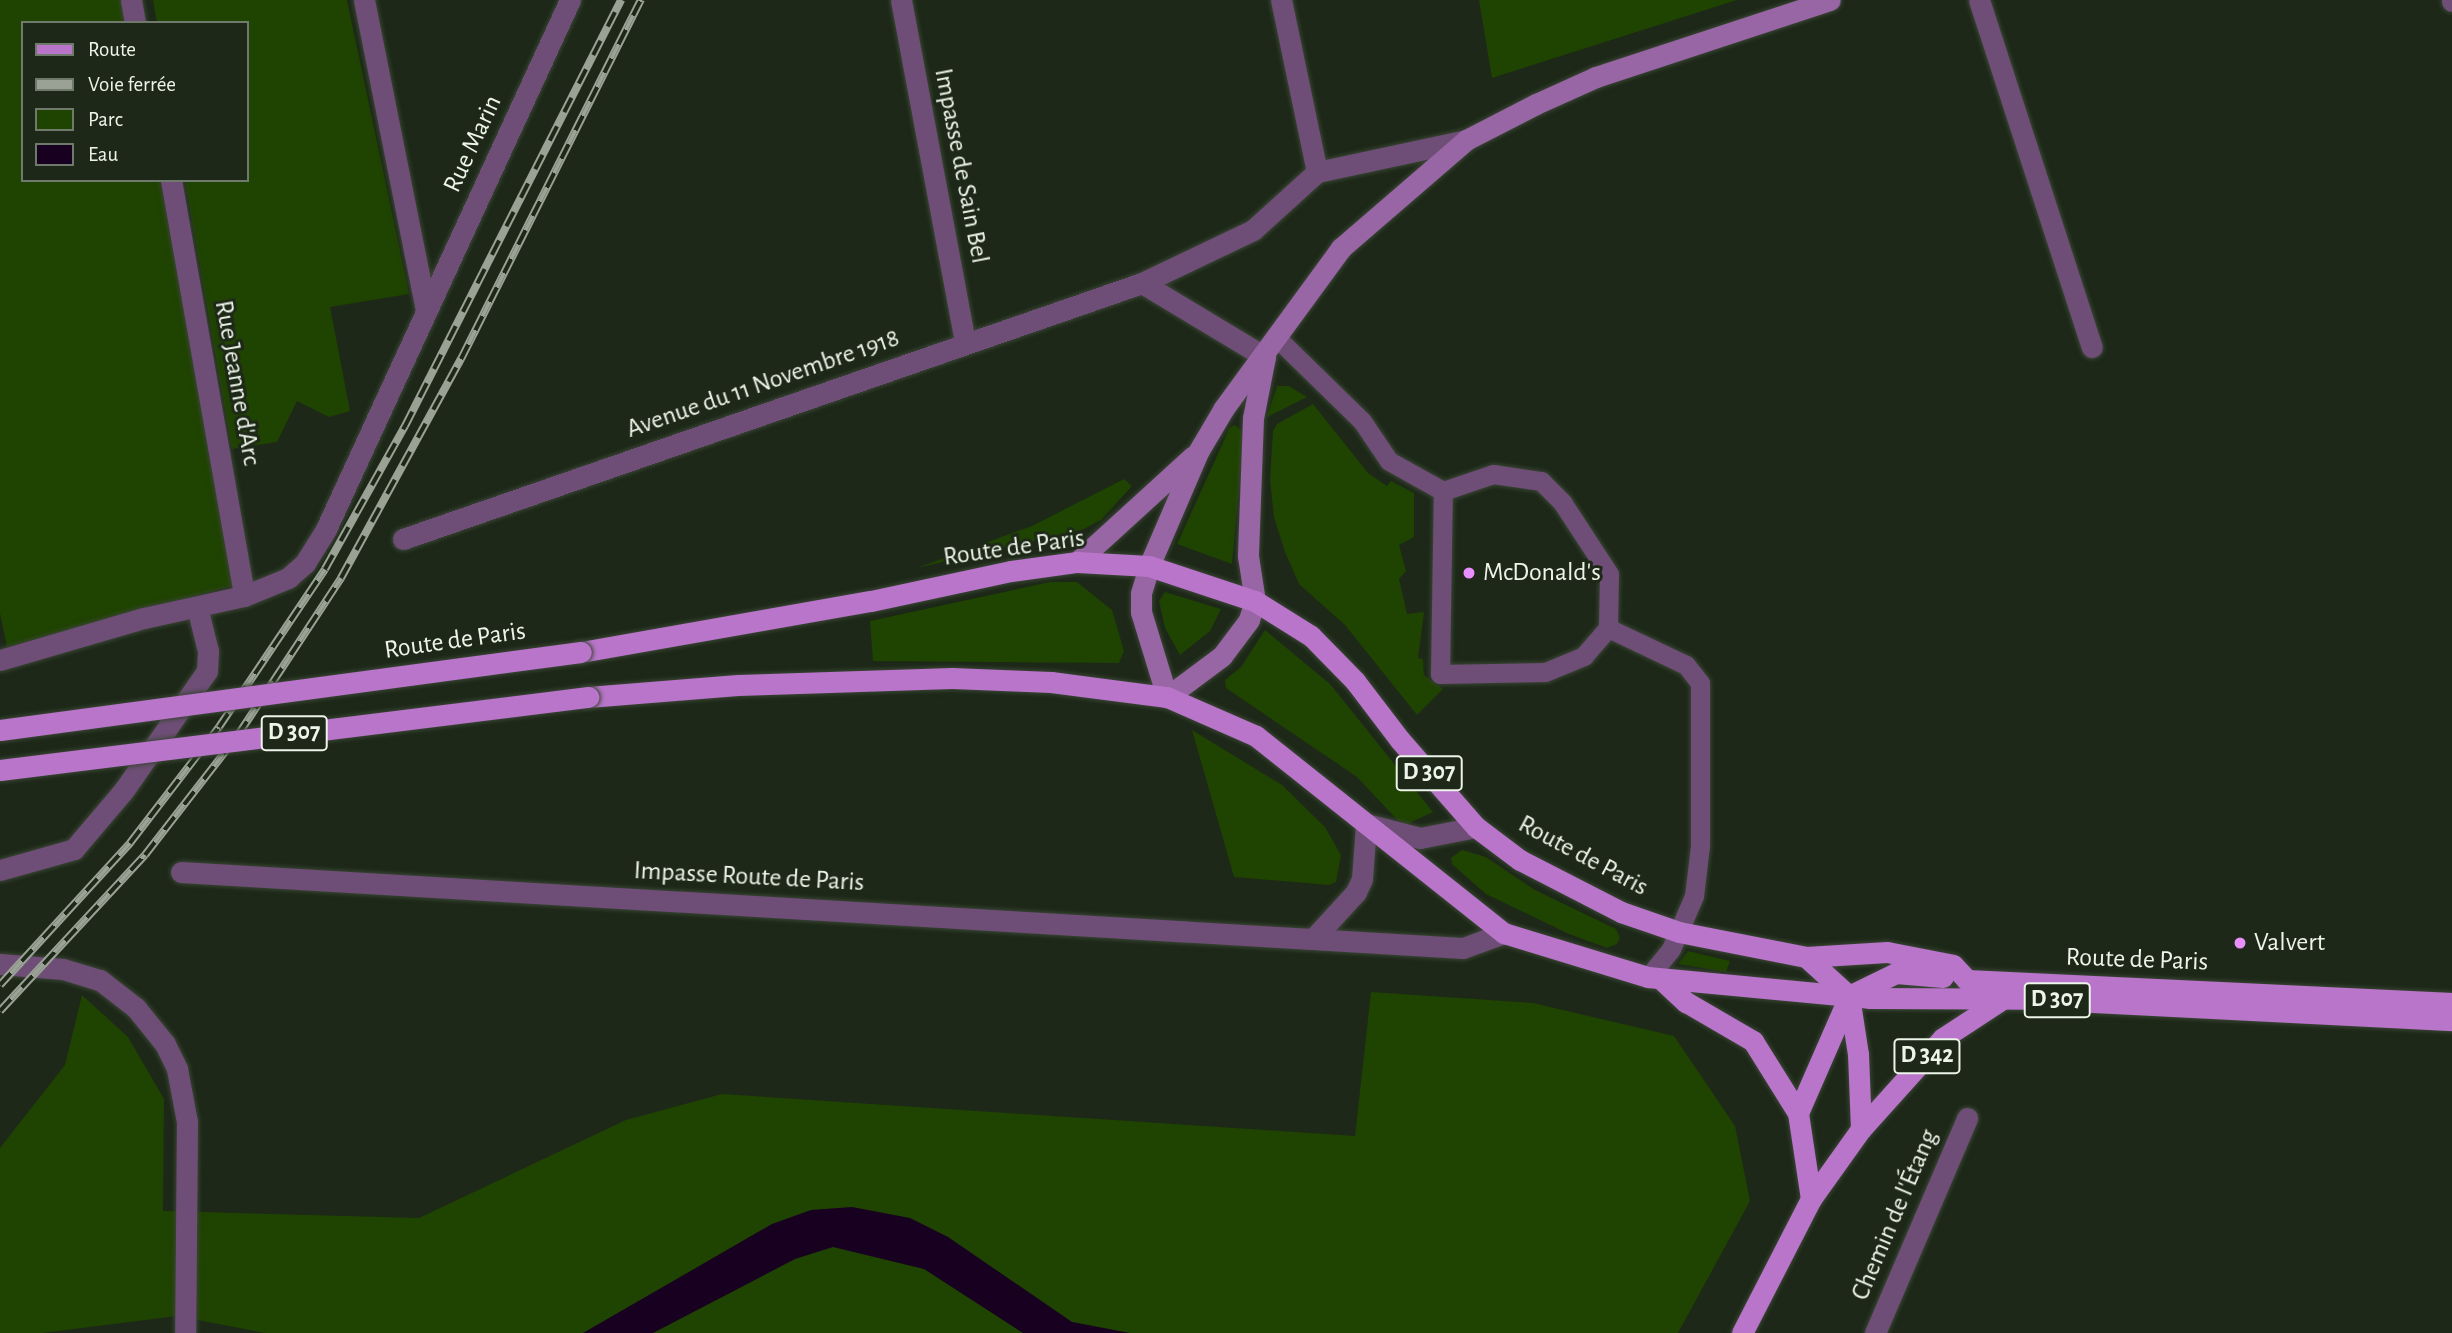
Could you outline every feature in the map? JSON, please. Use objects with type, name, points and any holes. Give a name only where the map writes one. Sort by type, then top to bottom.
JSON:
[{"type":"main road","points":[[1265,356],[1253,418],[1248,556],[1255,601],[1249,620],[1222,656],[1167,697],[1141,612],[1140,593],[1149,566],[1198,452],[1224,408],[1278,339],[1341,248],[1466,140],[1596,77],[1830,0]]},
{"type":"main road","points":[[1077,562],[1198,452]]},
{"type":"main road","name":"Route de Paris","points":[[0,730],[581,652],[1077,562],[1149,566],[1255,601],[1311,636],[1355,681],[1400,740],[1476,827],[1520,860],[1621,912],[1679,932],[1806,957],[1887,952],[1953,965],[1968,980],[2452,1003]]},
{"type":"main road","name":"Route de Paris","points":[[0,770],[588,697],[738,685],[952,678],[1051,682],[1167,697],[1256,736],[1504,933],[1655,978],[1849,996],[2005,998],[2452,1020]]},
{"type":"main road","points":[[1806,957],[1849,996],[1858,1054],[1861,1129]]},
{"type":"main road","points":[[1798,1113],[1849,996],[1896,973],[1968,980]]},
{"type":"main road","points":[[1655,978],[1685,1002],[1753,1041],[1798,1113],[1811,1199]]},
{"type":"main road","name":"D 342","points":[[1742,1333],[1811,1199],[1861,1129],[1943,1038],[2005,998]]},
{"type":"street","points":[[131,0],[135,21]]},
{"type":"street","points":[[364,0],[426,311]]},
{"type":"street","name":"Rue Marin","points":[[244,596],[288,578],[305,563],[326,529],[570,0]]},
{"type":"street","name":"Impasse de Sain Bel","points":[[901,0],[965,343]]},
{"type":"street","points":[[1280,0],[1317,172],[1466,140]]},
{"type":"street","points":[[1979,0],[2092,347]]},
{"type":"street","name":"Avenue du 11 Novembre 1918","points":[[403,539],[1142,283],[1253,230],[1317,172]]},
{"type":"street","name":"Rue Jeanne d'Arc","points":[[171,182],[244,596]]},
{"type":"street","points":[[1142,283],[1265,356]]},
{"type":"street","points":[[0,660],[144,618],[244,596]]},
{"type":"street","points":[[0,870],[74,849],[124,790],[206,671],[208,651],[197,607]]},
{"type":"street","points":[[1313,939],[1356,892],[1362,879],[1366,824],[1420,838],[1476,827]]},
{"type":"street","name":"Impasse Route de Paris","points":[[181,872],[1463,948],[1504,933]]},
{"type":"street","points":[[0,964],[63,970],[100,981],[136,1008],[165,1044],[177,1069],[187,1122],[185,1333]]},
{"type":"street","name":"Chemin de l'Étang","points":[[1875,1333],[1967,1118]]},
{"type":"lane","points":[[1278,339],[1362,421],[1389,461],[1443,491],[1493,474],[1541,481],[1562,502],[1609,574],[1608,628],[1584,656],[1545,672],[1440,674],[1443,491]]},
{"type":"lane","points":[[1608,628],[1686,665],[1700,683],[1700,846],[1694,896],[1655,978]]},
{"type":"green space","points":[[0,0],[125,0],[129,21],[21,21],[21,182],[160,182],[238,584],[7,647],[0,613]]},
{"type":"green space","points":[[153,0],[347,0],[409,294],[330,307],[350,411],[329,417],[297,401],[277,442],[232,449],[185,182],[248,182],[248,21],[157,21]]},
{"type":"green space","points":[[1479,0],[1737,0],[1492,78]]},
{"type":"green space","points":[[1277,386],[1289,386],[1307,397],[1267,417]]},
{"type":"green space","points":[[1313,404],[1368,473],[1387,486],[1391,481],[1414,493],[1414,537],[1399,545],[1406,571],[1399,579],[1407,614],[1424,612],[1418,658],[1423,659],[1424,675],[1443,689],[1417,715],[1345,625],[1299,584],[1285,552],[1274,517],[1270,479],[1273,431],[1277,424]]},
{"type":"green space","points":[[1235,425],[1244,433],[1232,564],[1177,544],[1230,427]]},
{"type":"green space","points":[[1124,479],[1132,486],[1101,520],[1084,529],[917,568],[1032,526]]},
{"type":"green space","points":[[1050,582],[1077,582],[1112,610],[1124,651],[1119,663],[873,661],[870,621]]},
{"type":"green space","points":[[1165,592],[1221,609],[1210,631],[1180,655],[1165,628],[1159,601]]},
{"type":"green space","points":[[1265,630],[1330,684],[1433,812],[1403,826],[1357,777],[1226,688],[1225,680],[1241,667]]},
{"type":"green space","points":[[1192,730],[1282,785],[1325,827],[1341,855],[1336,882],[1329,885],[1234,877]]},
{"type":"green space","points":[[1462,850],[1486,857],[1535,890],[1616,929],[1620,938],[1617,944],[1607,948],[1569,934],[1486,894],[1452,864],[1451,858]]},
{"type":"green space","points":[[1688,951],[1730,961],[1726,972],[1678,964]]},
{"type":"green space","points":[[1371,992],[1533,1003],[1674,1036],[1735,1126],[1750,1201],[1678,1333],[265,1333],[177,1316],[42,1333],[0,1333],[0,1148],[65,1065],[82,995],[128,1037],[164,1099],[163,1211],[419,1218],[626,1120],[722,1094],[1355,1136]]},
{"type":"water","points":[[852,1207],[910,1218],[948,1237],[1072,1322],[1130,1333],[1023,1333],[924,1269],[833,1247],[795,1259],[653,1333],[583,1333],[772,1224],[811,1210]]},
{"type":"railway","points":[[0,985],[130,843],[219,727],[325,569],[405,426],[621,0]]},
{"type":"railway","points":[[0,1011],[145,855],[238,735],[341,578],[461,359],[641,0]]},
{"type":"place","name":"McDonald's","points":[[1469,573]]},
{"type":"place","name":"Valvert","points":[[2240,943]]}]
